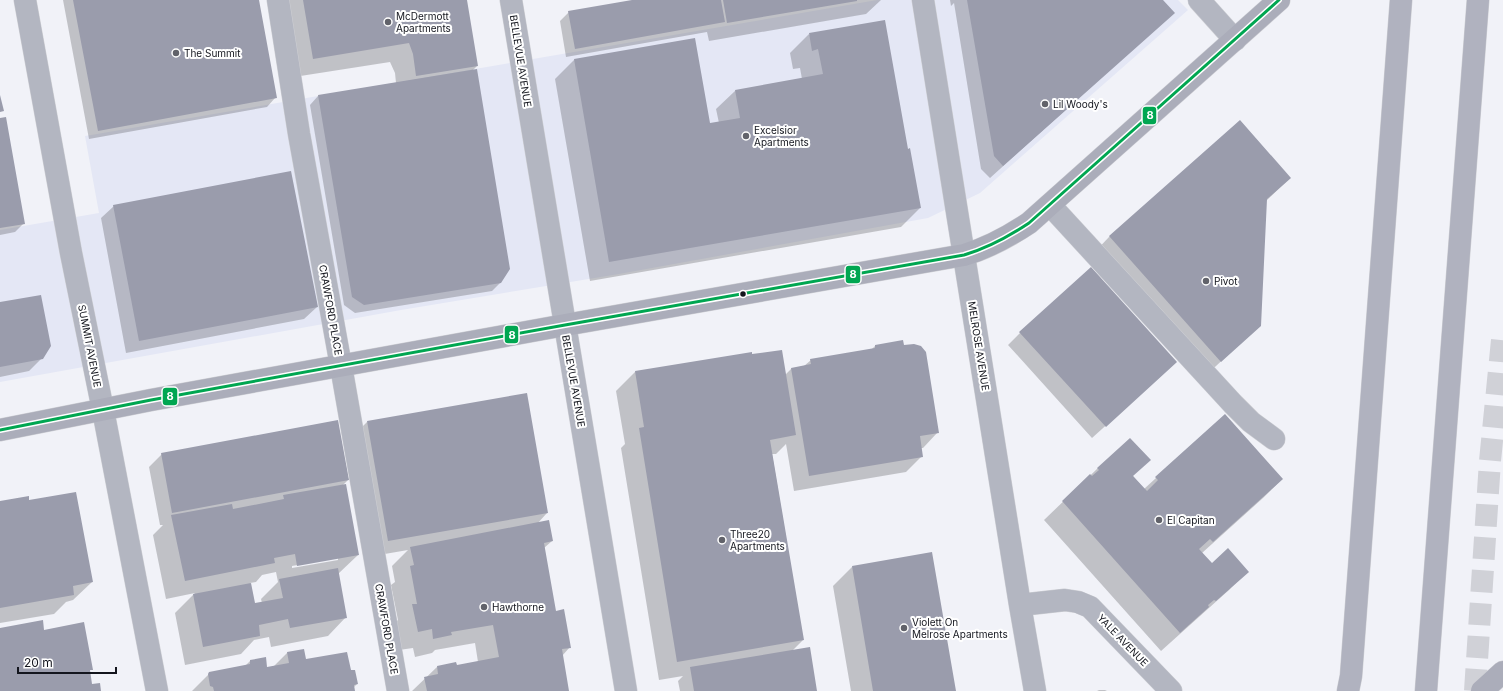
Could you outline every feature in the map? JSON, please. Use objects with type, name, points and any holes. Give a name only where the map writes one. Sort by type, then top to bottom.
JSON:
[{"type":"highway","points":[[1348,691],[1352,660],[1401,0]]},
{"type":"highway","points":[[1426,691],[1478,0]]},
{"type":"main road","points":[[0,430],[565,325],[964,255],[978,251],[1004,239],[1029,223],[1236,40],[1279,0]]},
{"type":"main road","points":[[1482,691],[1503,672]]},
{"type":"street","name":"SUMMIT AVENUE","points":[[25,0],[71,253],[157,691]]},
{"type":"street","name":"CRAWFORD PLACE","points":[[278,0],[301,142],[342,366],[398,691]]},
{"type":"street","name":"BELLEVUE AVENUE","points":[[511,0],[626,691]]},
{"type":"street","name":"MELROSE AVENUE","points":[[924,0],[1035,691]]},
{"type":"street","points":[[1199,0],[1236,40]]},
{"type":"street","points":[[1050,205],[1233,404],[1251,422],[1274,439]]},
{"type":"street","name":"YALE AVENUE","points":[[1020,605],[1065,600],[1078,602],[1090,607],[1171,691]]},
{"type":"shaded area","points":[[877,0],[1178,0],[1188,10],[980,193],[928,218],[619,274],[401,310],[0,382],[0,230],[99,213],[85,136]]},
{"type":"building","name":"The Summit","points":[[73,0],[259,0],[277,98],[98,131]]},
{"type":"building","name":"McDermott Apartments","points":[[303,0],[467,0],[478,66],[416,76],[413,54],[409,43],[313,59]]},
{"type":"building","points":[[632,0],[721,0],[725,22],[575,49],[568,11]]},
{"type":"building","points":[[723,0],[857,0],[857,1],[727,23]]},
{"type":"building","points":[[967,0],[1163,0],[1175,13],[1003,166],[994,156]]},
{"type":"building","name":"Excelsior Apartments","points":[[885,20],[908,149],[910,148],[921,208],[609,262],[574,59],[695,38],[710,123],[740,118],[735,90],[823,74],[818,49],[812,51],[809,33]]},
{"type":"building","points":[[477,69],[510,269],[501,283],[364,305],[352,297],[318,95]]},
{"type":"building","points":[[0,95],[4,111],[0,112]]},
{"type":"building","points":[[6,117],[25,224],[0,228],[0,118]]},
{"type":"building","name":"Pivot","points":[[1240,120],[1291,178],[1267,199],[1261,326],[1221,362],[1109,236]]},
{"type":"building","points":[[291,171],[318,307],[139,341],[113,205]]},
{"type":"building","points":[[1091,267],[1177,362],[1106,427],[1019,332]]},
{"type":"building","points":[[41,295],[51,346],[43,359],[0,367],[0,302]]},
{"type":"building","points":[[903,340],[904,345],[914,344],[921,346],[926,352],[939,433],[920,436],[923,457],[809,476],[791,368],[811,364],[810,359],[875,348],[875,345]]},
{"type":"building","name":"Three20 Apartments","points":[[782,350],[796,435],[770,440],[804,640],[677,662],[639,428],[644,427],[635,371],[752,352],[752,354]]},
{"type":"building","points":[[527,393],[548,513],[388,541],[367,421]]},
{"type":"building","name":"El Capitan","points":[[1225,414],[1283,479],[1213,542],[1210,539],[1199,549],[1212,563],[1228,548],[1249,572],[1216,601],[1214,600],[1208,605],[1209,607],[1180,633],[1062,501],[1090,474],[1092,476],[1099,470],[1097,468],[1130,438],[1151,460],[1133,476],[1147,491],[1158,480],[1155,477]]},
{"type":"building","points":[[338,420],[349,480],[172,513],[161,453]]},
{"type":"building","points":[[346,484],[359,555],[297,566],[295,554],[274,558],[275,563],[185,581],[171,515],[232,504],[233,509],[284,499],[283,495]]},
{"type":"building","points":[[76,492],[93,582],[73,586],[74,595],[0,608],[0,501],[29,496],[29,500]]},
{"type":"building","name":"Hawthorne","points":[[549,520],[553,541],[544,543],[556,611],[564,609],[571,648],[562,649],[569,691],[427,691],[424,677],[438,674],[437,666],[456,662],[457,665],[499,657],[493,625],[451,632],[452,635],[433,639],[432,629],[418,632],[412,604],[417,604],[410,566],[414,565],[410,547]]},
{"type":"building","name":"Violett On Melrose Apartments","points":[[932,552],[956,691],[873,691],[852,566]]},
{"type":"building","points":[[338,568],[347,618],[290,628],[288,619],[259,625],[260,636],[203,647],[193,594],[251,583],[255,603],[283,598],[279,579]]},
{"type":"building","points":[[43,620],[44,630],[84,622],[93,670],[90,670],[92,684],[100,683],[101,691],[0,691],[0,628]]},
{"type":"building","points":[[810,647],[817,691],[694,691],[690,667]]},
{"type":"building","points":[[304,649],[306,659],[347,652],[351,670],[355,670],[358,684],[354,685],[355,691],[214,691],[213,687],[210,686],[209,672],[250,664],[250,660],[266,657],[267,667],[289,663],[287,652]]},
{"type":"tunnel","points":[[1475,691],[1490,461],[1503,330]]},
{"type":"transit line","name":"8","points":[[0,430],[151,400],[964,255],[973,252],[998,242],[1029,223],[1279,0]]},
{"type":"place","name":"McDermott Apartments","points":[[388,22]]},
{"type":"place","name":"The Summit","points":[[176,53]]},
{"type":"place","name":"Lil Woody's","points":[[1045,104]]},
{"type":"place","name":"Excelsior Apartments","points":[[746,136]]},
{"type":"place","name":"Pivot","points":[[1206,281]]},
{"type":"place","name":"El Capitan","points":[[1159,520]]},
{"type":"place","name":"Three20 Apartments","points":[[722,540]]},
{"type":"place","name":"Hawthorne","points":[[484,607]]},
{"type":"place","name":"Violett On Melrose Apartments","points":[[904,628]]}]
